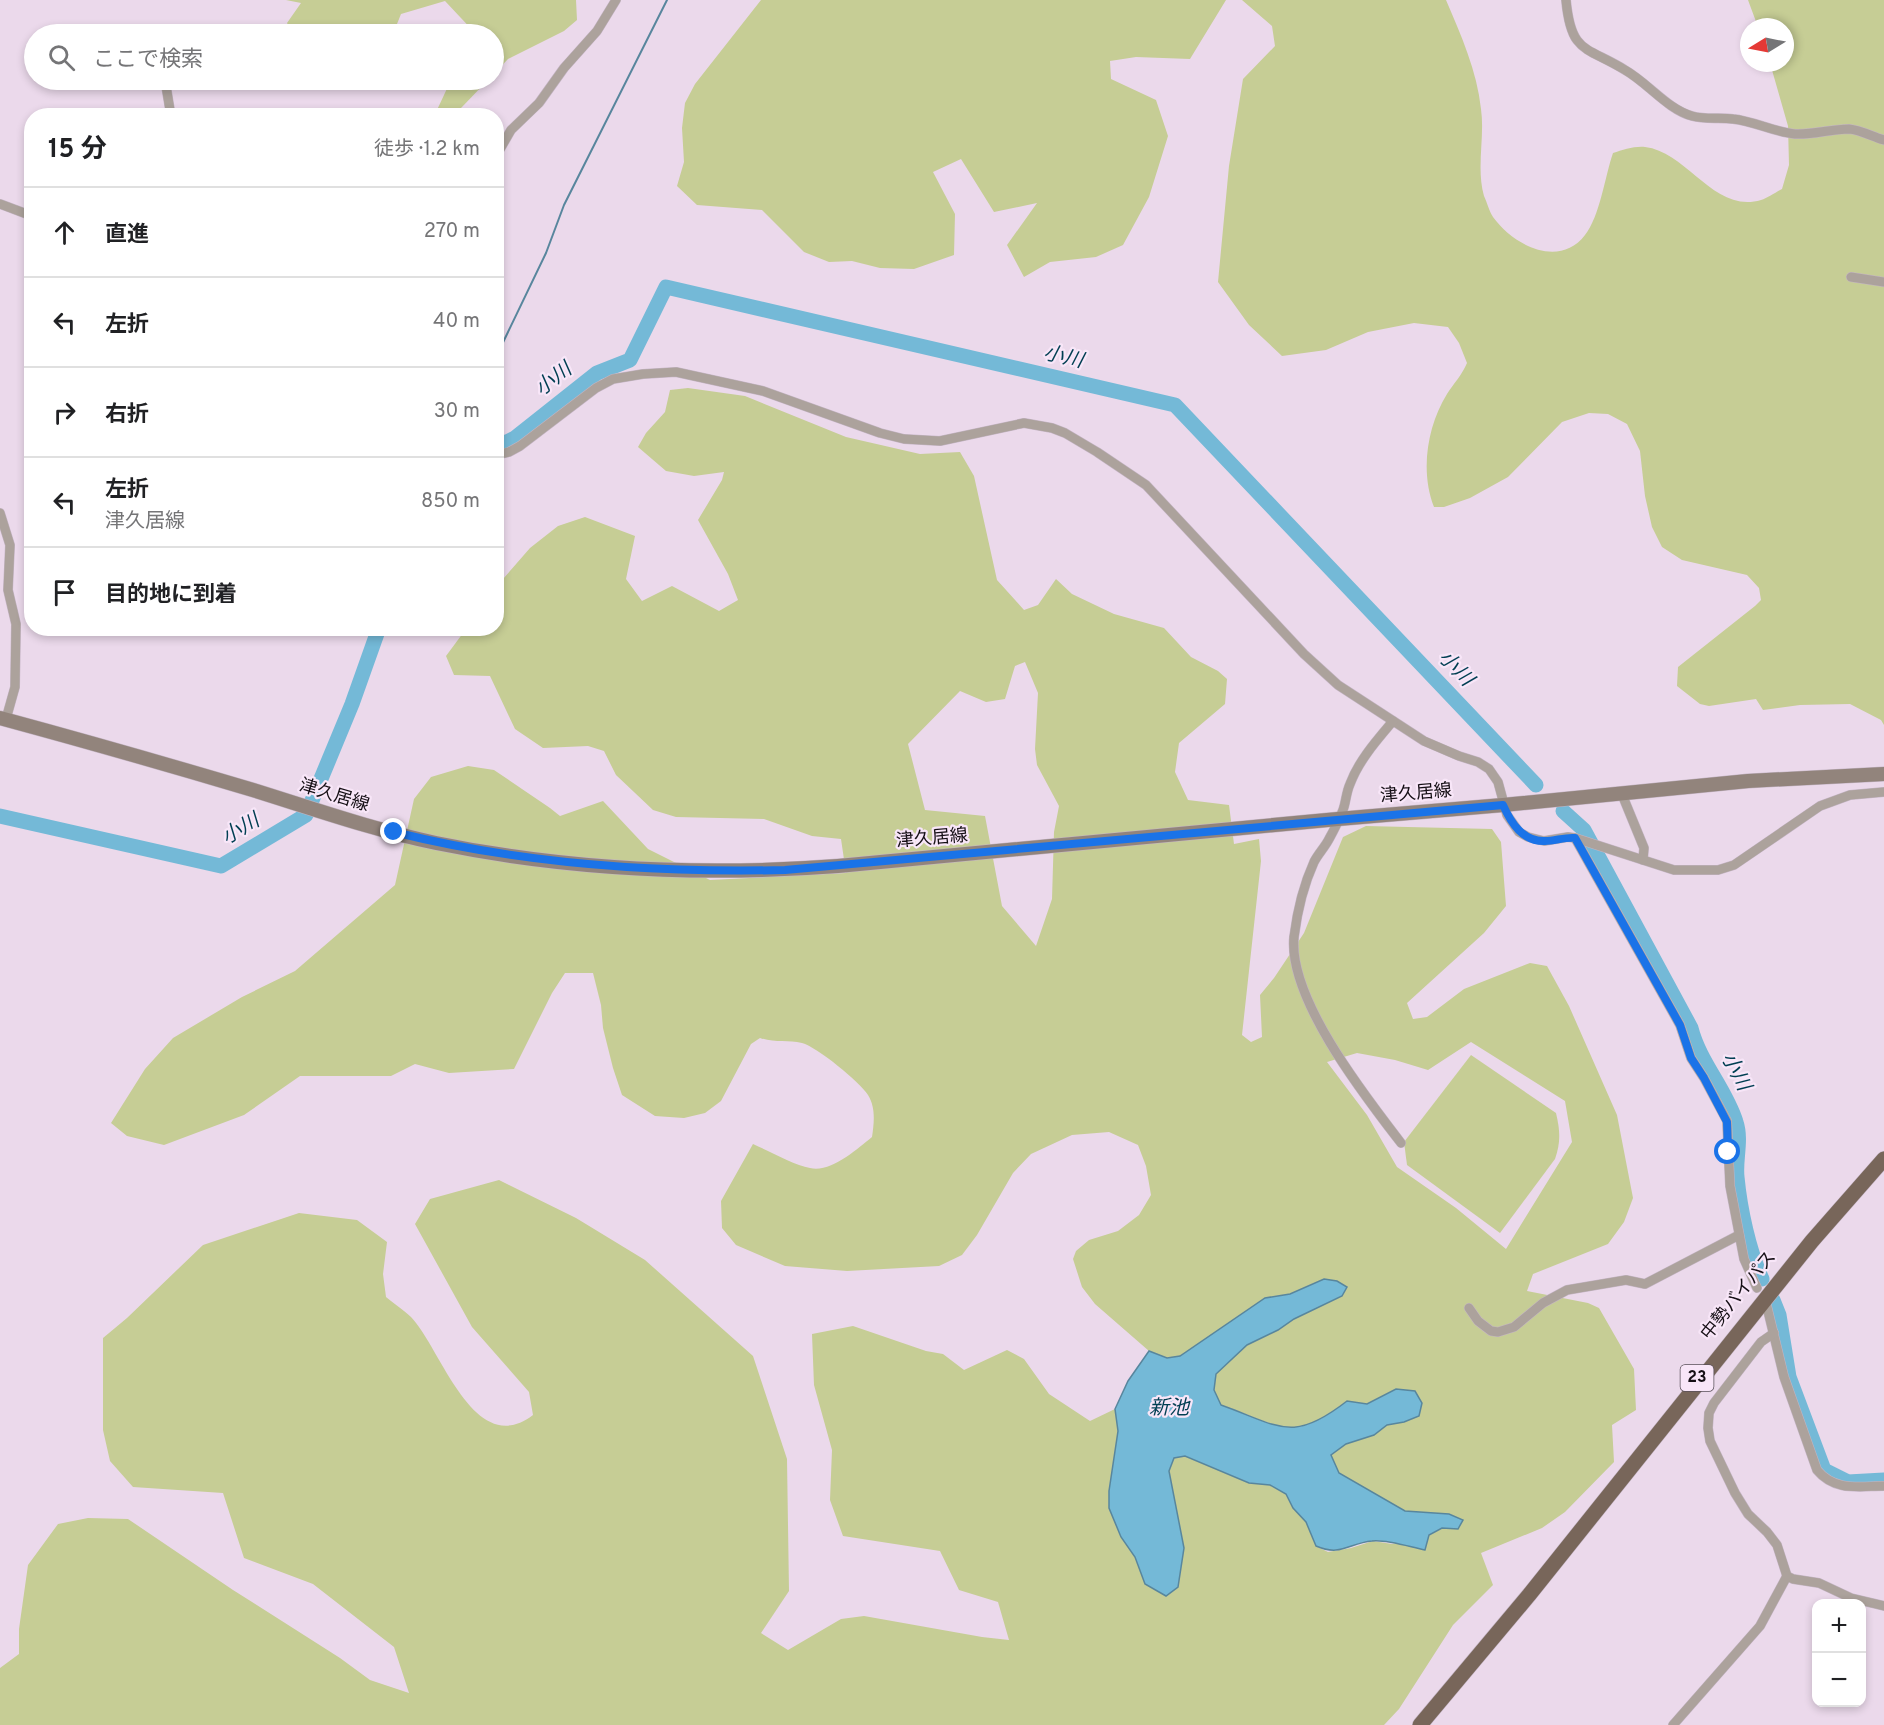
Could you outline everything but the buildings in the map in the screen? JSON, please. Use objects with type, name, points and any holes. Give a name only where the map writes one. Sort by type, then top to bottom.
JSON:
[{"type":"highway","name":"中勢バイパス","points":[[1514,1611],[1530,1585],[1884,1147]]},
{"type":"highway","name":"中勢バイパス","points":[[1420,1725],[1552,1567],[1812,1241],[1884,1159]]},
{"type":"main road","name":"津久居線","points":[[3,719],[414,837],[480,851],[606,867],[679,871],[796,869],[1503,805],[1621,792],[1748,781],[1880,774]]},
{"type":"street","points":[[504,142],[511,130],[539,103],[564,68],[597,31],[616,0]]},
{"type":"street","points":[[1566,0],[1569,21],[1576,42],[1600,58],[1627,71],[1687,114],[1699,118],[1742,120],[1776,132],[1795,134],[1853,130],[1884,140]]},
{"type":"street","points":[[167,90],[170,108]]},
{"type":"street","points":[[0,204],[24,213]]},
{"type":"street","points":[[1851,278],[1884,282]]},
{"type":"street","points":[[504,453],[520,446],[596,388],[613,379],[676,372],[763,391],[880,433],[904,439],[940,441],[1024,423],[1052,428],[1097,452],[1146,485],[1304,654],[1338,685],[1424,741],[1478,762],[1489,769],[1498,782],[1503,805],[1519,832],[1528,837],[1544,841],[1568,837],[1584,840],[1674,870],[1718,870],[1734,865],[1820,806],[1850,795],[1884,792]]},
{"type":"street","points":[[0,513],[10,545],[8,590],[16,624],[15,687],[3,719]]},
{"type":"street","points":[[1393,721],[1364,756],[1350,784],[1328,841],[1314,862],[1302,899],[1294,937],[1294,958],[1298,976],[1313,1011],[1355,1083],[1401,1143]]},
{"type":"street","points":[[1869,793],[1880,774]]},
{"type":"street","points":[[1621,792],[1644,848],[1643,860]]},
{"type":"street","points":[[1584,840],[1680,1025],[1691,1058],[1727,1122],[1730,1186],[1746,1266],[1757,1288]]},
{"type":"street","points":[[1469,1308],[1478,1321],[1491,1331],[1498,1332],[1514,1327],[1543,1303],[1567,1290],[1626,1280],[1645,1284],[1739,1235]]},
{"type":"street","points":[[1767,1308],[1784,1377],[1819,1473],[1848,1488],[1884,1486]]},
{"type":"street","points":[[1774,1333],[1761,1342],[1714,1403],[1709,1413],[1710,1441],[1735,1493],[1748,1514],[1767,1532],[1776,1545],[1787,1576],[1793,1580],[1819,1583],[1851,1598],[1884,1606]]},
{"type":"street","points":[[1673,1725],[1760,1626],[1787,1576]]},
{"type":"green space","points":[[286,0],[576,0],[577,20],[564,31],[508,59],[504,63],[504,24],[467,24],[445,1],[401,14],[397,24],[288,24],[301,3]]},
{"type":"green space","points":[[761,0],[1226,0],[1190,59],[1136,57],[1110,61],[1111,79],[1156,100],[1168,136],[1149,197],[1123,245],[1096,257],[1050,262],[1024,277],[1007,245],[1037,203],[994,212],[961,159],[933,172],[955,214],[954,255],[914,269],[880,268],[852,261],[829,262],[804,252],[762,210],[697,205],[677,186],[684,162],[682,128],[685,103],[695,84]]},
{"type":"green space","points":[[1242,0],[1446,0],[1468,53],[1479,95],[1482,120],[1481,175],[1484,196],[1489,209],[1493,217],[1512,236],[1524,244],[1550,252],[1574,245],[1585,235],[1595,217],[1613,153],[1637,147],[1660,151],[1675,159],[1715,191],[1744,202],[1761,200],[1782,189],[1789,165],[1788,126],[1773,72],[1794,72],[1794,18],[1755,18],[1748,0],[1884,0],[1884,725],[1881,720],[1850,704],[1800,705],[1763,710],[1756,699],[1709,706],[1700,704],[1677,686],[1678,667],[1755,606],[1761,600],[1759,588],[1747,575],[1682,560],[1662,547],[1652,527],[1645,496],[1640,451],[1627,424],[1608,414],[1589,413],[1562,422],[1508,477],[1470,498],[1444,507],[1434,507],[1427,479],[1430,435],[1440,407],[1467,363],[1459,343],[1448,327],[1414,323],[1368,332],[1326,350],[1282,356],[1249,325],[1218,282],[1229,166],[1243,79],[1275,46],[1272,26]]},
{"type":"green space","points":[[446,90],[478,90],[461,108],[438,108]]},
{"type":"green space","points":[[688,388],[745,396],[846,437],[920,454],[960,452],[974,476],[997,580],[1024,610],[1038,605],[1056,579],[1072,594],[1114,614],[1164,628],[1191,657],[1218,671],[1227,679],[1225,704],[1179,743],[1175,772],[1188,800],[1229,805],[1234,844],[1259,839],[1261,861],[1242,1035],[1251,1042],[1262,1037],[1260,995],[1304,933],[1343,837],[1366,826],[1492,829],[1501,842],[1506,906],[1484,933],[1407,1003],[1413,1019],[1427,1017],[1464,989],[1530,963],[1547,966],[1569,1006],[1617,1115],[1633,1198],[1624,1222],[1608,1244],[1533,1274],[1527,1291],[1588,1303],[1599,1308],[1634,1369],[1636,1410],[1612,1425],[1614,1462],[1565,1512],[1542,1528],[1481,1553],[1493,1585],[1453,1625],[1399,1709],[1384,1725],[0,1725],[0,1668],[19,1654],[19,1629],[28,1565],[58,1524],[88,1518],[128,1519],[370,1680],[409,1693],[394,1647],[313,1584],[244,1558],[223,1493],[133,1487],[110,1461],[103,1430],[103,1338],[203,1245],[299,1213],[357,1220],[387,1242],[383,1274],[386,1297],[411,1317],[462,1395],[477,1412],[493,1423],[512,1425],[533,1415],[529,1392],[472,1327],[415,1224],[430,1199],[499,1180],[576,1218],[645,1260],[753,1356],[787,1459],[789,1591],[761,1633],[788,1650],[841,1619],[864,1616],[1009,1640],[998,1602],[959,1590],[940,1551],[843,1536],[830,1500],[832,1450],[814,1385],[812,1334],[853,1326],[926,1351],[943,1354],[964,1370],[1007,1350],[1024,1359],[1049,1394],[1090,1421],[1115,1409],[1118,1431],[1109,1491],[1109,1508],[1121,1537],[1135,1557],[1145,1584],[1178,1587],[1184,1548],[1169,1471],[1174,1458],[1185,1456],[1249,1483],[1270,1485],[1286,1494],[1293,1508],[1306,1522],[1316,1546],[1328,1552],[1373,1541],[1392,1544],[1429,1535],[1442,1528],[1449,1514],[1405,1511],[1338,1473],[1331,1455],[1346,1444],[1374,1435],[1387,1425],[1404,1422],[1396,1389],[1367,1404],[1347,1401],[1328,1415],[1298,1427],[1272,1424],[1221,1405],[1214,1391],[1216,1374],[1247,1345],[1342,1296],[1347,1287],[1324,1279],[1290,1294],[1265,1298],[1180,1356],[1167,1358],[1149,1351],[1095,1304],[1082,1287],[1073,1259],[1076,1251],[1089,1240],[1118,1231],[1139,1215],[1151,1195],[1146,1166],[1138,1145],[1109,1132],[1072,1135],[1031,1154],[1013,1173],[977,1235],[962,1255],[939,1266],[847,1271],[785,1266],[736,1245],[722,1228],[721,1201],[753,1144],[789,1161],[818,1169],[835,1164],[851,1153],[872,1137],[873,1110],[868,1095],[838,1066],[809,1046],[797,1042],[760,1038],[751,1044],[721,1101],[705,1113],[684,1118],[655,1116],[622,1095],[603,1028],[601,1005],[593,973],[565,973],[552,993],[514,1069],[449,1073],[415,1064],[391,1076],[300,1076],[244,1115],[164,1145],[127,1136],[111,1123],[145,1069],[173,1038],[242,997],[295,971],[395,885],[414,799],[431,777],[468,766],[494,770],[560,816],[603,801],[648,849],[710,880],[846,873],[841,839],[812,836],[764,819],[676,817],[653,810],[616,775],[604,751],[588,746],[543,748],[515,729],[490,676],[454,675],[446,656],[461,636],[504,636],[504,578],[530,548],[558,526],[585,517],[635,536],[626,579],[642,601],[672,586],[719,611],[738,600],[728,574],[698,520],[722,480],[724,472],[694,476],[666,471],[638,447],[646,433],[665,412],[670,390]],"holes":[[[1025,662],[1038,693],[1035,749],[1037,765],[1059,806],[1054,832],[1052,899],[1036,946],[1002,906],[985,816],[925,810],[908,744],[960,691],[986,702],[1005,699],[1015,666]],[[1471,1042],[1565,1101],[1572,1142],[1506,1249],[1456,1208],[1397,1167],[1367,1115],[1327,1062],[1357,1053],[1395,1060],[1428,1070]]]},
{"type":"green space","points":[[1471,1055],[1556,1113],[1558,1125],[1559,1141],[1555,1159],[1500,1233],[1407,1165],[1404,1142]]},
{"type":"water","name":"新池","points":[[1324,1279],[1337,1281],[1347,1287],[1342,1296],[1247,1345],[1216,1374],[1214,1390],[1221,1405],[1272,1424],[1299,1427],[1312,1423],[1347,1401],[1367,1404],[1396,1389],[1415,1391],[1422,1403],[1419,1416],[1387,1425],[1374,1435],[1346,1444],[1331,1455],[1339,1473],[1405,1511],[1449,1514],[1463,1520],[1458,1529],[1442,1528],[1429,1535],[1425,1550],[1378,1541],[1364,1542],[1339,1550],[1325,1549],[1316,1546],[1306,1522],[1293,1508],[1286,1494],[1270,1485],[1249,1483],[1185,1456],[1174,1458],[1169,1471],[1184,1548],[1178,1587],[1166,1596],[1145,1584],[1135,1557],[1121,1537],[1109,1508],[1109,1491],[1118,1431],[1115,1409],[1128,1381],[1149,1351],[1167,1358],[1180,1356],[1265,1298],[1290,1294]]},
{"type":"waterway","points":[[504,340],[546,253],[564,205],[667,0]]},
{"type":"waterway","name":"小川","points":[[504,443],[515,438],[597,373],[630,360],[666,287],[1175,405],[1536,785]]},
{"type":"waterway","name":"小川","points":[[0,816],[221,866],[306,815],[352,704],[376,636]]},
{"type":"waterway","name":"小川","points":[[1563,811],[1584,830],[1691,1028],[1700,1053],[1732,1110],[1738,1129],[1737,1170],[1740,1202],[1749,1243],[1762,1279]]},
{"type":"waterway","name":"小川","points":[[1773,1300],[1779,1315],[1789,1377],[1824,1470],[1848,1482],[1884,1480]]},
{"type":"route","points":[[394,832],[480,851],[606,867],[679,871],[785,870],[1503,805],[1519,832],[1528,837],[1544,841],[1575,838],[1680,1025],[1691,1058],[1724,1113],[1729,1128],[1728,1152]]}]
